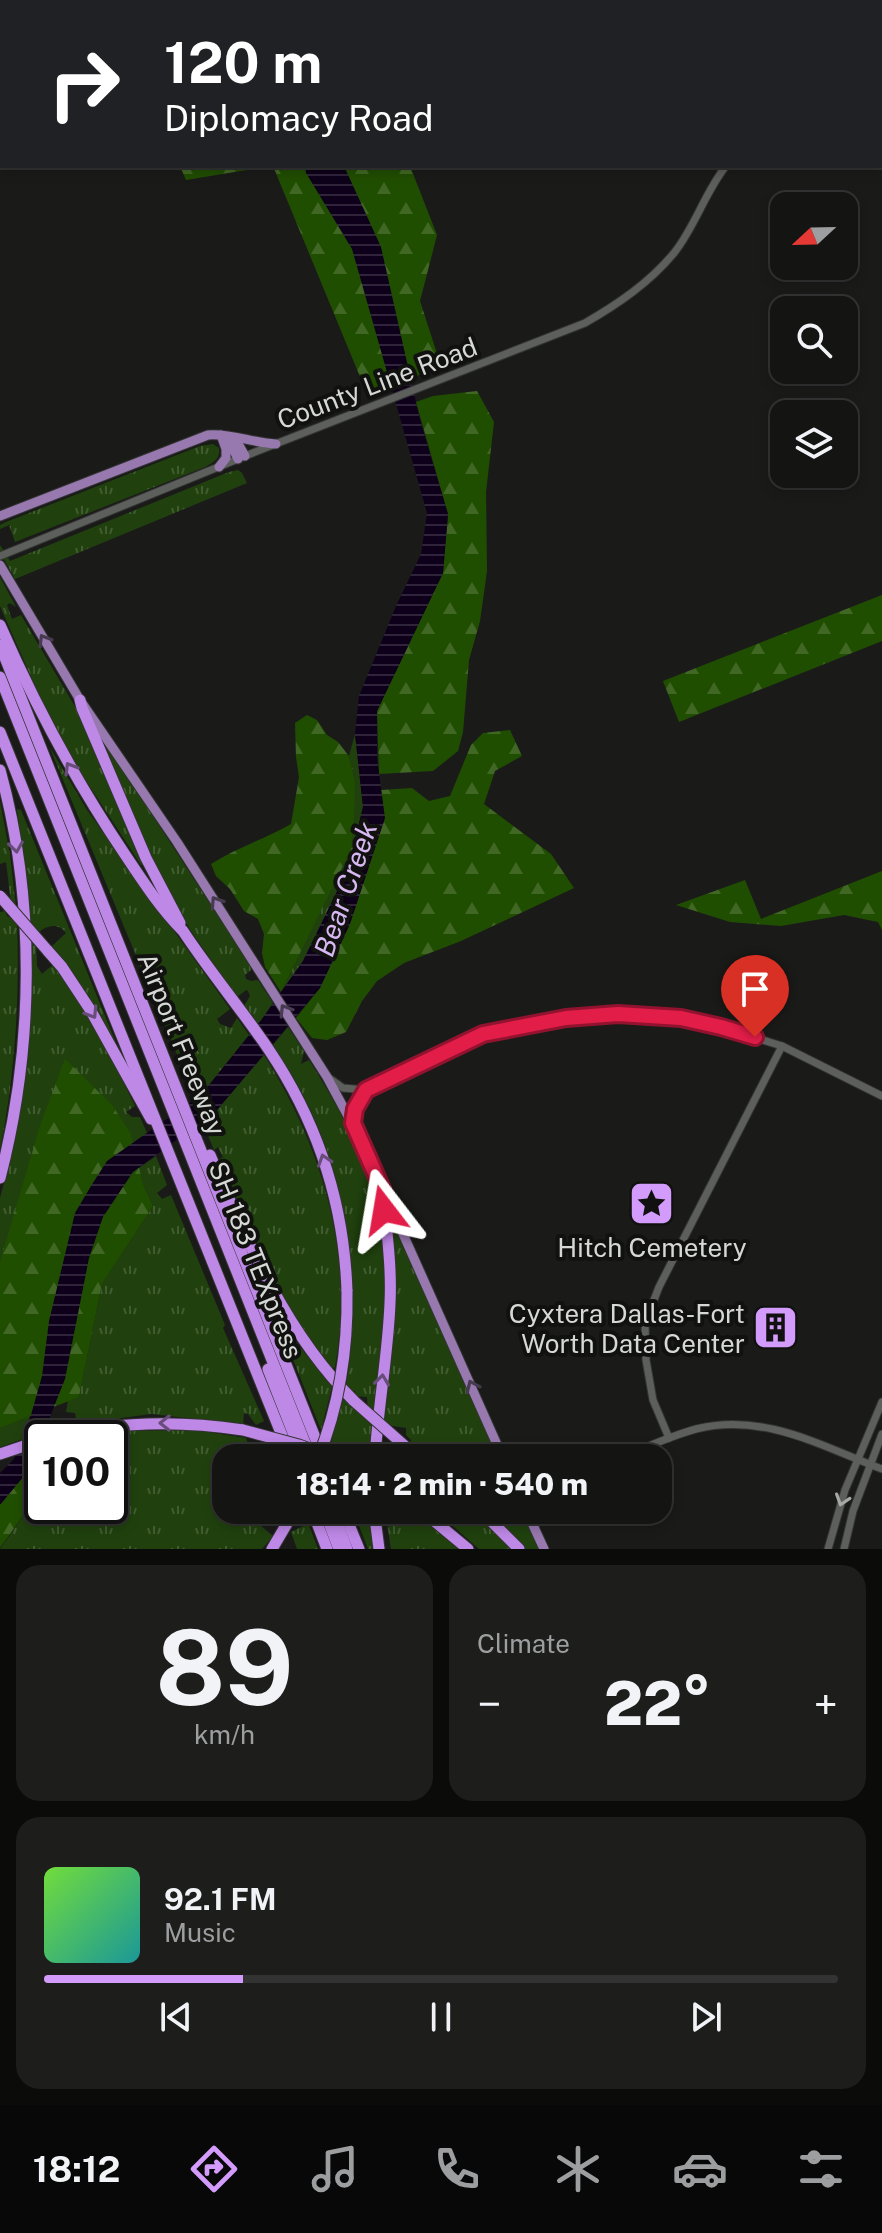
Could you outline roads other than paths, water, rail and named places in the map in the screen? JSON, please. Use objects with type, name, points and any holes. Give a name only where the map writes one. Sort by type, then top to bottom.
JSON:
[{"type":"highway","points":[[0,625],[35,704],[63,756],[142,879],[168,916],[183,931]]},
{"type":"highway","name":"Airport Freeway","points":[[0,645],[157,1042],[163,1136],[197,1169],[314,1444]]},
{"type":"highway","name":"SH 183 TEXpress","points":[[0,677],[162,1094]]},
{"type":"highway","name":"SH 183 TEXpress","points":[[0,694],[162,1094],[197,1169],[305,1444]]},
{"type":"highway","points":[[80,700],[146,858],[183,931],[268,1049],[305,1113],[323,1157],[340,1222],[346,1268],[347,1314],[337,1396],[324,1444]]},
{"type":"highway","name":"Airport Freeway","points":[[0,732],[162,1094]]},
{"type":"highway","points":[[0,770],[11,814],[19,868],[25,976],[18,1080],[12,1126],[0,1178]]},
{"type":"highway","points":[[0,896],[62,967],[91,1011],[162,1094],[197,1169],[261,1264],[318,1363],[354,1401],[403,1444]]},
{"type":"highway","name":"Airport Freeway","points":[[197,1169],[286,1444]]},
{"type":"highway","name":"SH 183 TEXpress","points":[[197,1169],[298,1444]]},
{"type":"highway","points":[[376,1444],[390,1303],[383,1191]]},
{"type":"highway","points":[[128,1425],[193,1424],[243,1430],[295,1444]]},
{"type":"highway","points":[[0,1454],[24,1446]]},
{"type":"highway","points":[[272,1549],[287,1524]]},
{"type":"highway","points":[[317,1524],[327,1549]]},
{"type":"highway","points":[[329,1524],[339,1549]]},
{"type":"highway","points":[[337,1524],[347,1549]]},
{"type":"highway","points":[[349,1524],[359,1549]]},
{"type":"highway","points":[[376,1524],[379,1549]]},
{"type":"highway","points":[[438,1524],[468,1549]]},
{"type":"highway","points":[[494,1524],[519,1549]]},
{"type":"main road","points":[[0,516],[208,435],[276,444]]},
{"type":"main road","points":[[221,435],[236,440],[242,458]]},
{"type":"main road","points":[[219,467],[226,458],[221,435]]},
{"type":"main road","points":[[0,565],[80,700],[258,968],[353,1123],[497,1444]]},
{"type":"main road","points":[[533,1524],[544,1549]]},
{"type":"street","name":"County Line Road","points":[[716,179],[719,168]]},
{"type":"street","name":"County Line Road","points":[[0,556],[585,323],[619,303],[675,251],[724,168]]},
{"type":"street","points":[[327,1077],[343,1088],[366,1090],[483,1034],[566,1018],[618,1014],[681,1018],[721,1027],[782,1046],[882,1096]]},
{"type":"street","points":[[669,1438],[653,1400],[646,1360],[645,1323],[659,1287],[782,1046]]},
{"type":"street","points":[[353,1123],[355,1109],[366,1090]]},
{"type":"street","points":[[828,1549],[856,1459],[882,1402]]},
{"type":"street","points":[[654,1444],[695,1429],[734,1423],[754,1424],[780,1430],[882,1469]]},
{"type":"street","points":[[844,1549],[853,1511],[882,1434]]},
{"type":"street","points":[[535,1529],[536,1524]]},
{"type":"water","name":"Bear Creek","points":[[305,168],[345,168],[381,247],[420,420],[448,514],[443,573],[377,711],[377,758],[385,818],[350,924],[320,988],[217,1110],[133,1172],[103,1217],[89,1258],[65,1379],[49,1420],[30,1420],[42,1376],[49,1321],[75,1213],[107,1161],[201,1095],[262,1019],[303,961],[348,869],[363,807],[355,734],[359,696],[421,554],[427,513],[352,249]]},
{"type":"water","points":[[24,1436],[24,1476],[0,1505],[0,1473],[14,1459]]},
{"type":"place","name":"Hitch Cemetery","points":[[652,1204]]},
{"type":"place","name":"Cyxtera Dallas-Fort Worth Data Center","points":[[776,1328]]}]
